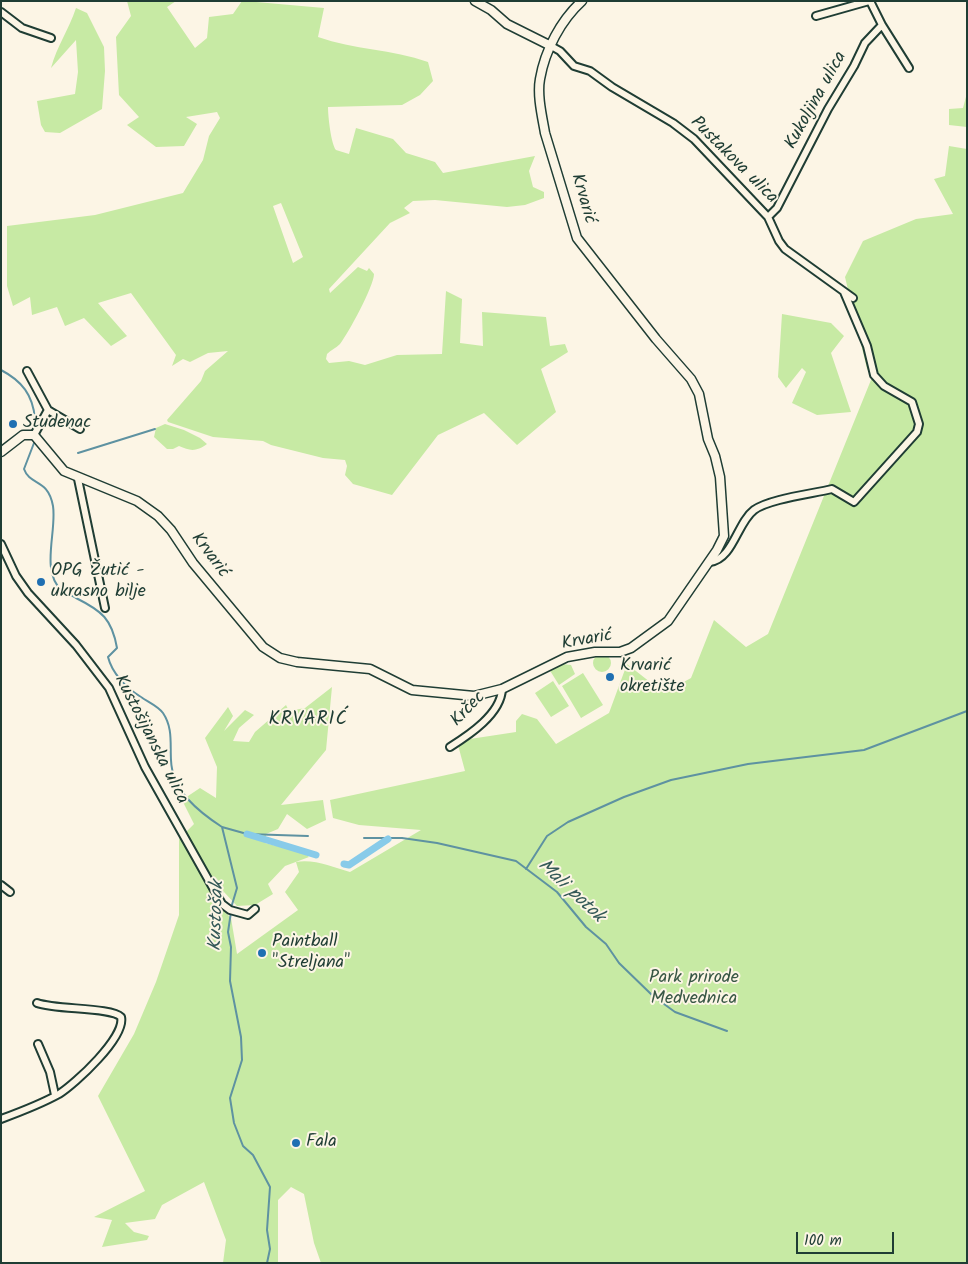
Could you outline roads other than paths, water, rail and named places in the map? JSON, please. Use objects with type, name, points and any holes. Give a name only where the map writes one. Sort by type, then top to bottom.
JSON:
[{"type":"street","points":[[475,1],[491,10],[508,24],[551,46]]},
{"type":"street","name":"Krvarić","points":[[34,435],[64,471],[78,479],[137,501],[158,516],[171,530],[193,563],[270,654],[297,662],[370,668],[403,687],[420,691],[474,696],[502,689],[567,657],[595,652],[620,652],[631,648],[668,621],[710,562],[724,536],[720,477],[715,456],[708,439],[699,394],[691,379],[656,339],[578,238],[542,118],[540,79],[551,46],[570,14],[582,1]]},
{"type":"street","points":[[816,16],[870,1],[882,25],[909,68]]},
{"type":"street","points":[[1,12],[22,28],[51,38]]},
{"type":"street","name":"Kukoljina ulica","points":[[768,217],[777,208],[828,109],[854,66],[865,43],[882,25]]},
{"type":"street","name":"Pustakova ulica","points":[[551,46],[560,51],[574,66],[590,72],[681,128],[768,217],[779,241],[786,249],[853,298]]},
{"type":"street","points":[[710,562],[721,557],[750,513],[763,505],[832,489],[854,502],[918,432],[919,424],[912,402],[884,386],[874,375],[867,346],[844,292]]},
{"type":"street","points":[[27,371],[48,410],[80,429]]},
{"type":"street","points":[[1,452],[23,435],[34,435],[48,410]]},
{"type":"street","points":[[78,479],[105,608]]},
{"type":"street","name":"Kustošijanska ulica","points":[[1,544],[16,576],[28,593],[76,645],[109,688],[145,767],[222,904],[230,910],[248,915],[255,909]]},
{"type":"street","name":"Krčec","points":[[450,747],[469,734],[487,717],[497,705],[502,689]]},
{"type":"street","points":[[1,885],[10,892]]},
{"type":"street","points":[[1,1118],[55,1096],[74,1082],[101,1056],[114,1037],[122,1020],[119,1014],[110,1011],[66,1009],[37,1003]]},
{"type":"street","points":[[38,1044],[50,1072],[55,1096]]},
{"type":"waterway","name":"Kustošak","points":[[1,370],[15,379],[25,390],[32,403],[35,419]]},
{"type":"waterway","points":[[78,453],[155,429]]},
{"type":"waterway","name":"Kustošak","points":[[34,443],[24,469],[30,478],[43,486],[51,497],[54,516],[51,562],[55,583],[62,591],[93,607],[109,623],[117,648],[108,657],[113,669],[125,685],[163,713],[168,724],[171,760],[176,781],[188,800],[204,815],[222,827],[237,888],[231,908]]},
{"type":"waterway","points":[[526,869],[547,836],[568,822],[624,797],[671,780],[748,764],[864,750],[967,711]]},
{"type":"waterway","name":"Mali potok","points":[[222,827],[247,834],[308,836]]},
{"type":"waterway","points":[[247,834],[316,855]]},
{"type":"waterway","name":"Mali potok","points":[[364,838],[402,838],[437,843],[516,861],[557,892],[586,927],[606,944],[619,963],[653,996],[675,1012],[727,1031]]},
{"type":"waterway","points":[[344,864],[349,865],[388,839]]},
{"type":"waterway","name":"Kustošak","points":[[231,912],[228,932],[231,947],[230,981],[241,1037],[242,1060],[230,1098],[234,1123],[243,1146],[253,1155],[270,1187],[267,1230],[270,1249],[267,1263]]},
{"type":"place","name":"Studenac","points":[[13,424]]},
{"type":"place","name":"OPG Žutić - ukrasno bilje","points":[[41,582]]},
{"type":"place","name":"Krvarić okretište","points":[[610,677]]},
{"type":"place","name":"Paintball \"Streljana\"","points":[[262,953]]},
{"type":"place","name":"Fala","points":[[296,1143]]},
{"type":"district","name":"KRVARIĆ","points":[[309,721]]},
{"type":"park label","name":"Park prirode Medvednica","points":[[694,990]]}]
